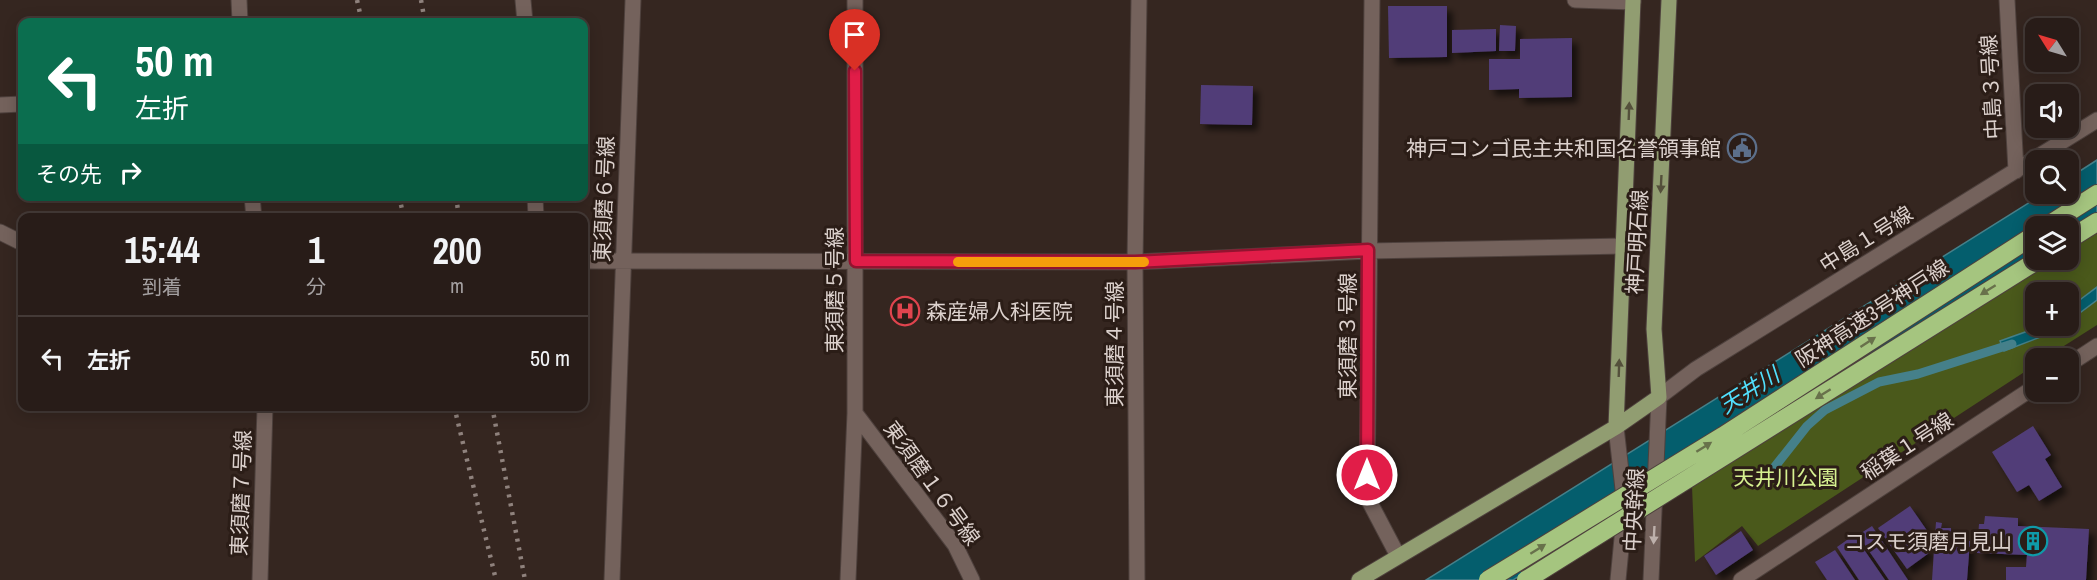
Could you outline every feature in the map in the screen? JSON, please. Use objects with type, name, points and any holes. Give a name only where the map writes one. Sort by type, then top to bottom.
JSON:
[{"type":"highway","points":[[2063,216],[2097,194]]},
{"type":"highway","points":[[2079,233],[2097,222]]},
{"type":"highway","name":"阪神高速3号神戸線","points":[[1488,580],[1723,436],[2025,241]]},
{"type":"highway","name":"阪神高速3号神戸線","points":[[1526,580],[2025,268]]},
{"type":"main road","name":"神戸明石線","points":[[1659,397],[1654,329],[1669,0]]},
{"type":"main road","name":"神戸明石線","points":[[1616,427],[1633,1]]},
{"type":"main road","points":[[1359,580],[1616,427],[1659,397]]},
{"type":"street","points":[[239,0],[240,18]]},
{"type":"street","points":[[523,0],[525,18]]},
{"type":"street","name":"東須磨６号線","points":[[612,580],[633,0]]},
{"type":"street","name":"東須磨５号線","points":[[848,580],[855,413],[855,0]]},
{"type":"street","name":"東須磨４号線","points":[[1137,580],[1135,262],[1139,0]]},
{"type":"street","name":"東須磨３号線","points":[[1372,0],[1367,497],[1398,556]]},
{"type":"street","points":[[1575,0],[1633,1]]},
{"type":"street","name":"中島３号線","points":[[2007,0],[2016,171]]},
{"type":"street","points":[[0,105],[18,104]]},
{"type":"street","name":"中島１号線","points":[[1659,397],[1696,369],[2097,120]]},
{"type":"street","points":[[0,232],[18,241]]},
{"type":"street","points":[[588,261],[622,259],[1135,262],[1368,250],[1624,246]]},
{"type":"street","points":[[2079,357],[2097,346]]},
{"type":"street","name":"稲葉１号線","points":[[1741,580],[2025,393]]},
{"type":"street","name":"中央幹線","points":[[1652,580],[1659,397]]},
{"type":"street","name":"東須磨７号線","points":[[260,580],[265,411]]},
{"type":"street","name":"東須磨１６号線","points":[[855,413],[955,544],[972,580]]},
{"type":"street","points":[[1616,427],[1625,507],[1618,580]]},
{"type":"green space","name":"天井川公園","points":[[2097,226],[2097,325],[2061,348],[2025,348],[2025,372],[1758,546],[1742,526],[1695,562],[1692,486],[2028,270],[2079,270],[2079,238]]},
{"type":"water","name":"天井川","points":[[2097,160],[2097,223],[2079,235],[2079,216],[2025,216],[2025,267],[1513,580],[1426,580],[2027,204],[2079,204],[2079,172]]},
{"type":"water","points":[[2097,287],[2097,300],[2079,314],[2079,300]]},
{"type":"water","points":[[2025,332],[2025,336],[2043,336],[2004,351],[2000,341]]},
{"type":"building","points":[[1388,6],[1447,6],[1447,57],[1389,58]]},
{"type":"building","points":[[1500,25],[1516,26],[1515,51],[1499,51]]},
{"type":"building","points":[[1496,29],[1496,51],[1452,53],[1452,30]]},
{"type":"building","points":[[1572,38],[1572,97],[1519,98],[1519,89],[1489,90],[1489,59],[1520,59],[1520,39]]},
{"type":"building","points":[[1201,85],[1253,86],[1252,125],[1200,124]]},
{"type":"building","points":[[2033,426],[2051,455],[2045,459],[2062,487],[2039,501],[2029,485],[2017,492],[1992,452]]},
{"type":"building","points":[[1910,506],[1928,532],[1918,538],[1929,553],[1907,569],[1878,528]]},
{"type":"building","name":"コスモ須磨月見山","points":[[1985,516],[2018,518],[2018,526],[2089,529],[2086,580],[2006,580],[2006,567],[2026,567],[2027,555],[1977,553],[1979,524],[1984,524]]},
{"type":"building","points":[[1936,522],[1942,523],[1941,528],[1951,528],[1951,540],[1970,541],[1967,580],[1932,580]]},
{"type":"building","points":[[1872,526],[1908,580],[1889,580],[1858,535]]},
{"type":"building","points":[[1741,531],[1753,550],[1716,575],[1704,556]]},
{"type":"building","points":[[1854,535],[1885,580],[1859,580],[1837,547]]},
{"type":"building","points":[[1835,550],[1855,580],[1827,580],[1815,562]]},
{"type":"waterway","points":[[1769,474],[1807,426],[1825,410],[1879,382],[1918,374],[2012,344]]},
{"type":"railway","points":[[357,0],[361,18]]},
{"type":"railway","points":[[421,0],[424,18]]},
{"type":"railway","points":[[400,201],[403,213]]},
{"type":"railway","points":[[457,201],[458,213]]},
{"type":"railway","points":[[455,411],[496,580]]},
{"type":"railway","points":[[493,411],[525,580]]},
{"type":"slow traffic","points":[[958,262],[1144,262]]},
{"type":"place","name":"神戸コンゴ民主共和国名誉領事館","points":[[1742,148]]},
{"type":"place","name":"森産婦人科医院","points":[[905,311]]},
{"type":"place","name":"コスモ須磨月見山","points":[[2033,541]]},
{"type":"route","points":[[855,71],[856,261],[1135,262],[1368,250],[1367,475]]}]
